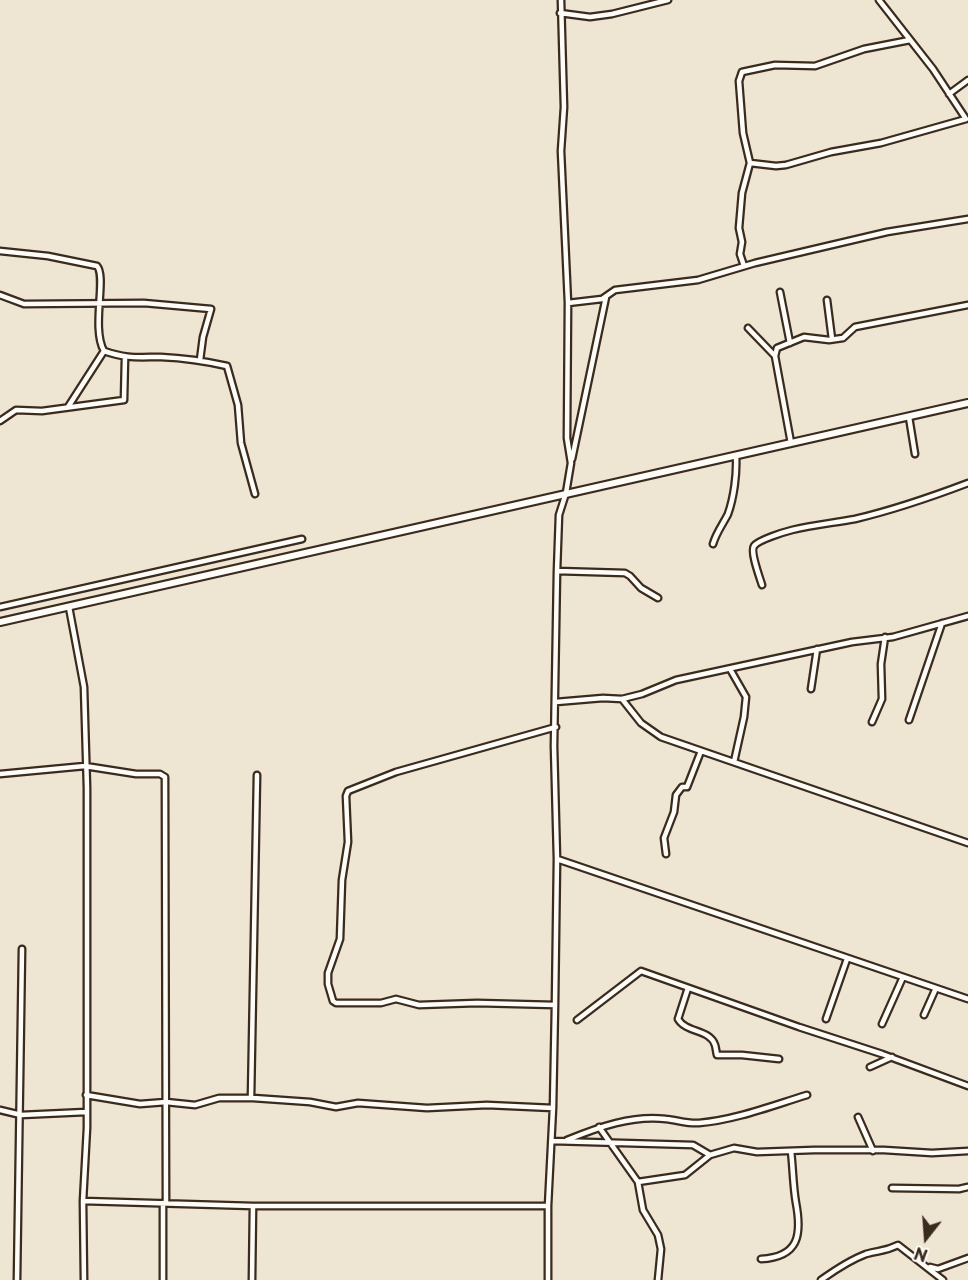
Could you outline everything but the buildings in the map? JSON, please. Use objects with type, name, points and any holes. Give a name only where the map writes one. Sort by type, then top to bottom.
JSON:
[{"type":"street","points":[[561,0],[564,107],[561,151],[568,303],[567,438],[572,463]]},
{"type":"street","points":[[560,13],[590,17],[668,0]]},
{"type":"street","points":[[750,164],[786,165],[967,120],[879,0]]},
{"type":"street","points":[[744,266],[740,254],[742,193],[750,164],[743,133],[739,81],[742,72],[775,65],[815,66],[856,51],[910,40]]},
{"type":"street","points":[[949,94],[968,80]]},
{"type":"street","points":[[568,303],[606,297],[615,290],[698,280],[744,266],[887,232],[968,219]]},
{"type":"street","points":[[0,250],[48,256],[97,266],[101,275],[98,305],[99,342],[104,351],[125,358],[161,357],[200,360],[227,366],[238,405],[241,443],[255,494]]},
{"type":"street","points":[[780,292],[790,343]]},
{"type":"street","points":[[0,296],[24,304],[144,303],[211,309],[203,337],[200,360]]},
{"type":"street","points":[[548,1280],[548,1206],[555,1005],[557,859],[554,746],[559,515],[566,493],[606,297]]},
{"type":"street","points":[[827,300],[832,339]]},
{"type":"street","points":[[792,443],[775,356],[777,348],[804,338],[843,338],[855,327],[968,305]]},
{"type":"street","points":[[748,328],[775,356]]},
{"type":"street","points":[[68,407],[104,351]]},
{"type":"street","points":[[0,421],[16,410],[42,411],[124,400],[125,358]]},
{"type":"street","points":[[0,622],[967,404],[968,411]]},
{"type":"street","points":[[909,417],[915,454]]},
{"type":"street","points":[[713,544],[729,512],[737,475],[736,456]]},
{"type":"street","points":[[762,585],[753,552],[758,542],[789,531],[822,523],[855,519],[898,508],[968,483]]},
{"type":"street","points":[[0,607],[302,538]]},
{"type":"street","points":[[557,571],[625,573],[640,588],[658,598]]},
{"type":"street","points":[[69,607],[84,687],[87,1128],[83,1201],[84,1280]]},
{"type":"street","points":[[556,702],[603,698],[622,699],[642,694],[676,680],[817,649],[885,637],[968,616]]},
{"type":"street","points":[[909,720],[942,623]]},
{"type":"street","points":[[872,722],[882,699],[881,664],[885,637]]},
{"type":"street","points":[[811,689],[817,649]]},
{"type":"street","points":[[730,669],[746,697],[734,762]]},
{"type":"street","points":[[622,699],[641,723],[662,737],[968,843]]},
{"type":"street","points":[[555,1005],[477,1003],[419,1005],[396,999],[381,1003],[336,1003],[333,1001],[327,979],[340,939],[342,880],[348,842],[346,796],[348,790],[396,772],[556,728]]},
{"type":"street","points":[[666,854],[664,838],[674,812],[676,795],[682,788],[687,787],[701,751]]},
{"type":"street","points":[[0,774],[85,766],[136,774],[160,774],[165,777],[166,1102],[163,1280]]},
{"type":"street","points":[[251,1098],[257,775]]},
{"type":"street","points":[[557,859],[968,999]]},
{"type":"street","points":[[17,1280],[22,949]]},
{"type":"street","points":[[826,1019],[847,959]]},
{"type":"street","points":[[577,1020],[642,971],[968,1086]]},
{"type":"street","points":[[882,1024],[903,977]]},
{"type":"street","points":[[688,988],[678,1019],[686,1028],[712,1039],[717,1055],[779,1059]]},
{"type":"street","points":[[924,1015],[936,988]]},
{"type":"street","points":[[870,1067],[892,1058]]},
{"type":"street","points":[[86,1095],[141,1104],[166,1102],[195,1105],[219,1098],[251,1098],[310,1102],[336,1107],[358,1103],[427,1108],[487,1105],[553,1108]]},
{"type":"street","points":[[565,1141],[621,1121],[666,1119],[696,1124],[740,1115],[807,1095]]},
{"type":"street","points":[[0,1110],[21,1115],[86,1112]]},
{"type":"street","points":[[858,1117],[873,1150]]},
{"type":"street","points":[[599,1127],[638,1182],[643,1210],[658,1236],[661,1249],[658,1280]]},
{"type":"street","points":[[552,1141],[693,1145],[710,1155]]},
{"type":"street","points":[[638,1182],[685,1175],[710,1155],[734,1148],[757,1152],[791,1150],[932,1153],[968,1151]]},
{"type":"street","points":[[761,1259],[784,1255],[790,1251],[797,1238],[799,1214],[791,1150]]},
{"type":"street","points":[[892,1188],[959,1189],[968,1186]]},
{"type":"street","points":[[83,1201],[253,1206],[548,1206]]},
{"type":"street","points":[[252,1280],[253,1206]]},
{"type":"street","points":[[820,1280],[867,1254],[885,1251],[898,1245],[943,1280]]},
{"type":"street","points":[[927,1267],[938,1269],[968,1258]]}]
